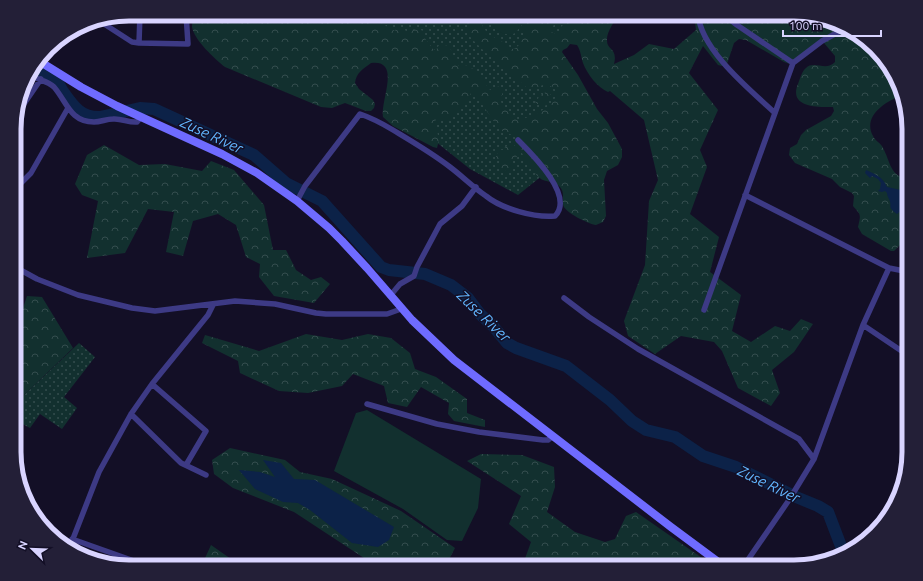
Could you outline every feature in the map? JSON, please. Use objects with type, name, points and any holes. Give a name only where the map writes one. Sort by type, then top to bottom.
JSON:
[{"type":"street","points":[[139,44],[140,21]]},
{"type":"street","points":[[105,24],[132,42],[139,44],[188,44],[186,21]]},
{"type":"street","points":[[699,21],[704,34],[715,52],[742,83],[775,113]]},
{"type":"street","points":[[732,21],[793,63]]},
{"type":"street","points":[[704,310],[793,63],[822,41],[840,31]]},
{"type":"street","points":[[43,64],[81,87],[117,106],[222,154],[298,198],[368,268],[401,309],[454,360],[716,560]]},
{"type":"street","points":[[34,77],[48,82],[54,87],[68,108],[78,118],[93,122],[114,119],[138,122],[139,116]]},
{"type":"street","points":[[24,104],[41,80]]},
{"type":"street","points":[[21,183],[31,173],[68,108]]},
{"type":"street","points":[[298,198],[305,186],[360,114],[370,117],[420,145],[476,187],[486,197],[496,203],[546,217],[555,216],[561,208],[561,202],[556,188],[547,172],[518,140]]},
{"type":"street","points":[[390,296],[400,284],[414,276],[417,267],[440,224],[462,206],[476,187]]},
{"type":"street","points":[[745,195],[889,268],[902,271]]},
{"type":"street","points":[[748,560],[789,500],[814,459],[863,325],[889,268]]},
{"type":"street","points":[[21,270],[59,288],[97,300],[132,308],[155,311],[213,305],[235,301],[275,304],[326,314],[387,314],[401,309]]},
{"type":"street","points":[[564,298],[589,317],[638,349],[784,429],[799,439],[814,459]]},
{"type":"street","points":[[71,543],[99,472],[131,414],[152,384],[208,315],[213,305]]},
{"type":"street","points":[[863,325],[902,351]]},
{"type":"street","points":[[152,384],[206,431],[186,465]]},
{"type":"street","points":[[367,404],[437,424],[479,432],[543,440],[548,440],[553,436]]},
{"type":"street","points":[[131,414],[181,463],[206,475]]},
{"type":"street","points":[[72,539],[131,560]]},
{"type":"green space","points":[[192,21],[382,21],[381,23],[395,31],[396,28],[403,28],[406,31],[417,29],[424,31],[424,37],[433,49],[436,50],[439,45],[449,46],[453,56],[458,59],[458,65],[463,68],[466,65],[469,68],[475,69],[490,90],[493,89],[493,87],[497,89],[498,86],[504,89],[500,101],[513,117],[518,120],[529,117],[547,107],[555,98],[555,90],[550,86],[552,89],[551,94],[548,97],[547,105],[543,106],[541,104],[536,104],[535,101],[538,99],[539,95],[545,94],[543,85],[533,89],[527,88],[471,38],[466,21],[482,21],[483,27],[489,35],[513,49],[519,45],[523,38],[521,26],[526,21],[558,21],[554,24],[551,32],[560,35],[559,30],[566,21],[615,21],[607,38],[607,44],[615,55],[614,64],[634,55],[649,44],[674,49],[696,30],[695,21],[794,21],[822,25],[842,32],[865,48],[884,69],[894,88],[897,97],[877,110],[873,116],[870,129],[874,138],[882,146],[886,153],[894,172],[902,178],[902,243],[894,251],[891,251],[862,234],[858,227],[860,215],[853,206],[854,196],[852,193],[840,187],[832,179],[795,163],[789,155],[790,148],[797,144],[801,135],[806,130],[831,116],[834,111],[833,107],[813,106],[801,102],[797,98],[796,92],[801,75],[806,68],[813,65],[828,66],[835,62],[835,56],[824,43],[822,42],[790,64],[746,40],[739,39],[734,43],[727,64],[722,66],[718,65],[703,46],[689,73],[718,110],[700,150],[707,167],[690,214],[719,237],[710,272],[741,295],[732,331],[751,342],[775,326],[790,331],[801,319],[813,324],[794,352],[772,370],[780,393],[771,406],[738,388],[722,351],[714,342],[681,336],[655,354],[628,336],[624,321],[645,265],[649,201],[658,180],[644,120],[610,91],[608,92],[604,90],[593,80],[583,63],[577,45],[570,44],[562,52],[578,75],[597,109],[608,123],[622,149],[622,157],[618,165],[607,171],[604,180],[606,216],[603,222],[596,225],[582,220],[567,211],[563,204],[562,189],[558,185],[540,179],[537,176],[525,159],[521,147],[516,158],[510,161],[512,169],[507,172],[500,167],[501,162],[497,160],[496,156],[498,152],[512,143],[515,146],[518,144],[521,146],[519,138],[500,130],[472,90],[468,101],[451,119],[437,119],[435,121],[439,140],[437,148],[393,126],[383,117],[388,74],[386,68],[380,64],[371,63],[360,72],[355,83],[359,89],[373,100],[375,104],[371,111],[366,111],[345,103],[332,108],[321,107],[225,67],[201,43],[192,27]]},
{"type":"green space","points":[[336,21],[592,21],[554,46],[603,144],[543,175],[518,195],[470,169],[421,130],[422,72]]},
{"type":"green space","points":[[492,21],[515,21],[519,26],[515,33],[508,34],[496,30]]},
{"type":"green space","points":[[104,145],[139,165],[165,164],[202,171],[211,161],[234,170],[264,205],[273,250],[286,250],[296,270],[311,280],[321,277],[330,284],[314,303],[274,296],[259,277],[260,264],[246,257],[236,225],[218,214],[193,221],[183,256],[166,252],[174,212],[148,209],[125,253],[87,258],[98,201],[82,195],[75,184],[87,155]]},
{"type":"green space","points":[[27,296],[42,297],[73,348],[21,399],[21,314]]},
{"type":"green space","points":[[306,334],[342,340],[368,334],[391,338],[410,353],[415,369],[436,377],[467,399],[467,413],[485,420],[485,427],[454,421],[448,414],[449,403],[421,387],[407,407],[388,403],[384,386],[353,374],[342,386],[308,393],[279,391],[240,373],[238,361],[202,343],[205,335],[259,351]]},
{"type":"green space","points":[[79,343],[95,357],[64,397],[77,408],[62,429],[40,414],[30,428],[21,423],[22,397]]},
{"type":"green space","points":[[367,410],[481,479],[478,508],[462,541],[447,540],[403,509],[334,471],[356,413]]},
{"type":"green space","points":[[230,448],[285,460],[300,472],[332,479],[401,511],[455,548],[449,560],[367,560],[294,512],[233,488],[214,474],[212,460]]},
{"type":"green space","points":[[481,454],[522,455],[554,467],[555,487],[547,512],[575,532],[605,542],[615,539],[626,516],[636,512],[705,560],[525,560],[531,542],[509,524],[521,496],[467,461]]},
{"type":"green space","points":[[211,545],[231,559],[249,559],[249,560],[204,560]]},
{"type":"water","points":[[866,170],[876,174],[881,178],[887,187],[902,191],[902,210],[897,214],[891,208],[887,193],[885,191],[878,191],[881,183],[878,179],[872,176],[870,178],[865,173]]},
{"type":"water","points":[[263,460],[281,463],[294,479],[315,480],[394,527],[389,540],[378,547],[352,543],[310,510],[298,503],[283,502],[255,489],[239,470],[260,472],[275,477]]},
{"type":"waterway","name":"Zuse River","points":[[37,72],[53,78],[59,84],[73,105],[82,113],[87,115],[100,117],[140,108],[154,109],[254,155],[286,183],[322,201],[381,267],[389,270],[425,274],[451,285],[468,298],[480,314],[493,326],[507,343],[516,348],[566,366],[610,400],[632,421],[646,430],[675,437],[703,456],[736,467],[828,512],[842,549]]}]
